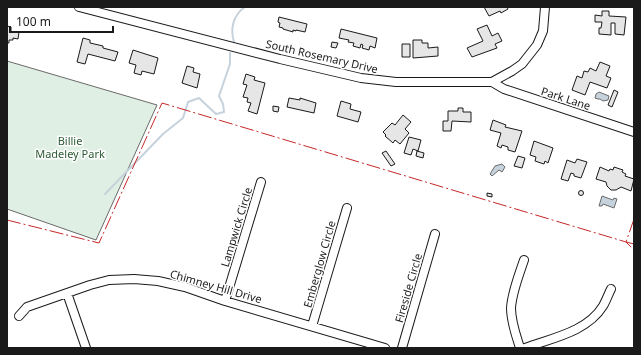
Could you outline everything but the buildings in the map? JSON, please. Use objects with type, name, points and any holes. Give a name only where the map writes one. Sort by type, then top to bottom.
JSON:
[{"type":"street","name":"South Rosemary Drive","points":[[79,7],[280,59],[361,78],[396,82],[492,82],[522,64],[537,44],[543,30],[545,7]]},
{"type":"street","name":"Park Lane","points":[[492,82],[504,89],[634,132]]},
{"type":"street","name":"Lampwick Circle","points":[[224,300],[261,182]]},
{"type":"street","name":"Emberglow Circle","points":[[312,326],[347,208]]},
{"type":"street","name":"Fireside Circle","points":[[402,348],[435,234]]},
{"type":"street","points":[[520,348],[513,324],[511,308],[516,282],[524,260]]},
{"type":"street","name":"Chimney Hill Drive","points":[[19,316],[27,307],[109,280],[134,279],[158,281],[185,287],[385,348]]},
{"type":"street","points":[[525,348],[572,331],[584,325],[603,306],[611,289]]},
{"type":"street","points":[[67,293],[86,348]]},
{"type":"green space","name":"Billie Madeley Park","points":[[7,61],[157,105],[96,240],[7,209]]},
{"type":"shaded area","points":[[599,92],[609,96],[608,100],[603,101],[595,98],[596,94]]},
{"type":"shaded area","points":[[502,164],[505,167],[502,172],[499,170],[492,176],[490,174],[495,166]]},
{"type":"shaded area","points":[[602,196],[613,200],[614,198],[617,199],[614,208],[603,204],[602,206],[599,206]]},
{"type":"waterway","points":[[234,42],[232,32],[235,18],[245,7]]},
{"type":"waterway","points":[[105,194],[163,134],[183,118],[188,102],[199,98],[216,114],[224,112],[223,104],[219,96],[230,64],[230,53]]},
{"type":"power","points":[[7,220],[99,243],[162,103],[626,242],[634,250]]},
{"type":"power","points":[[634,219],[626,242],[634,244]]}]
